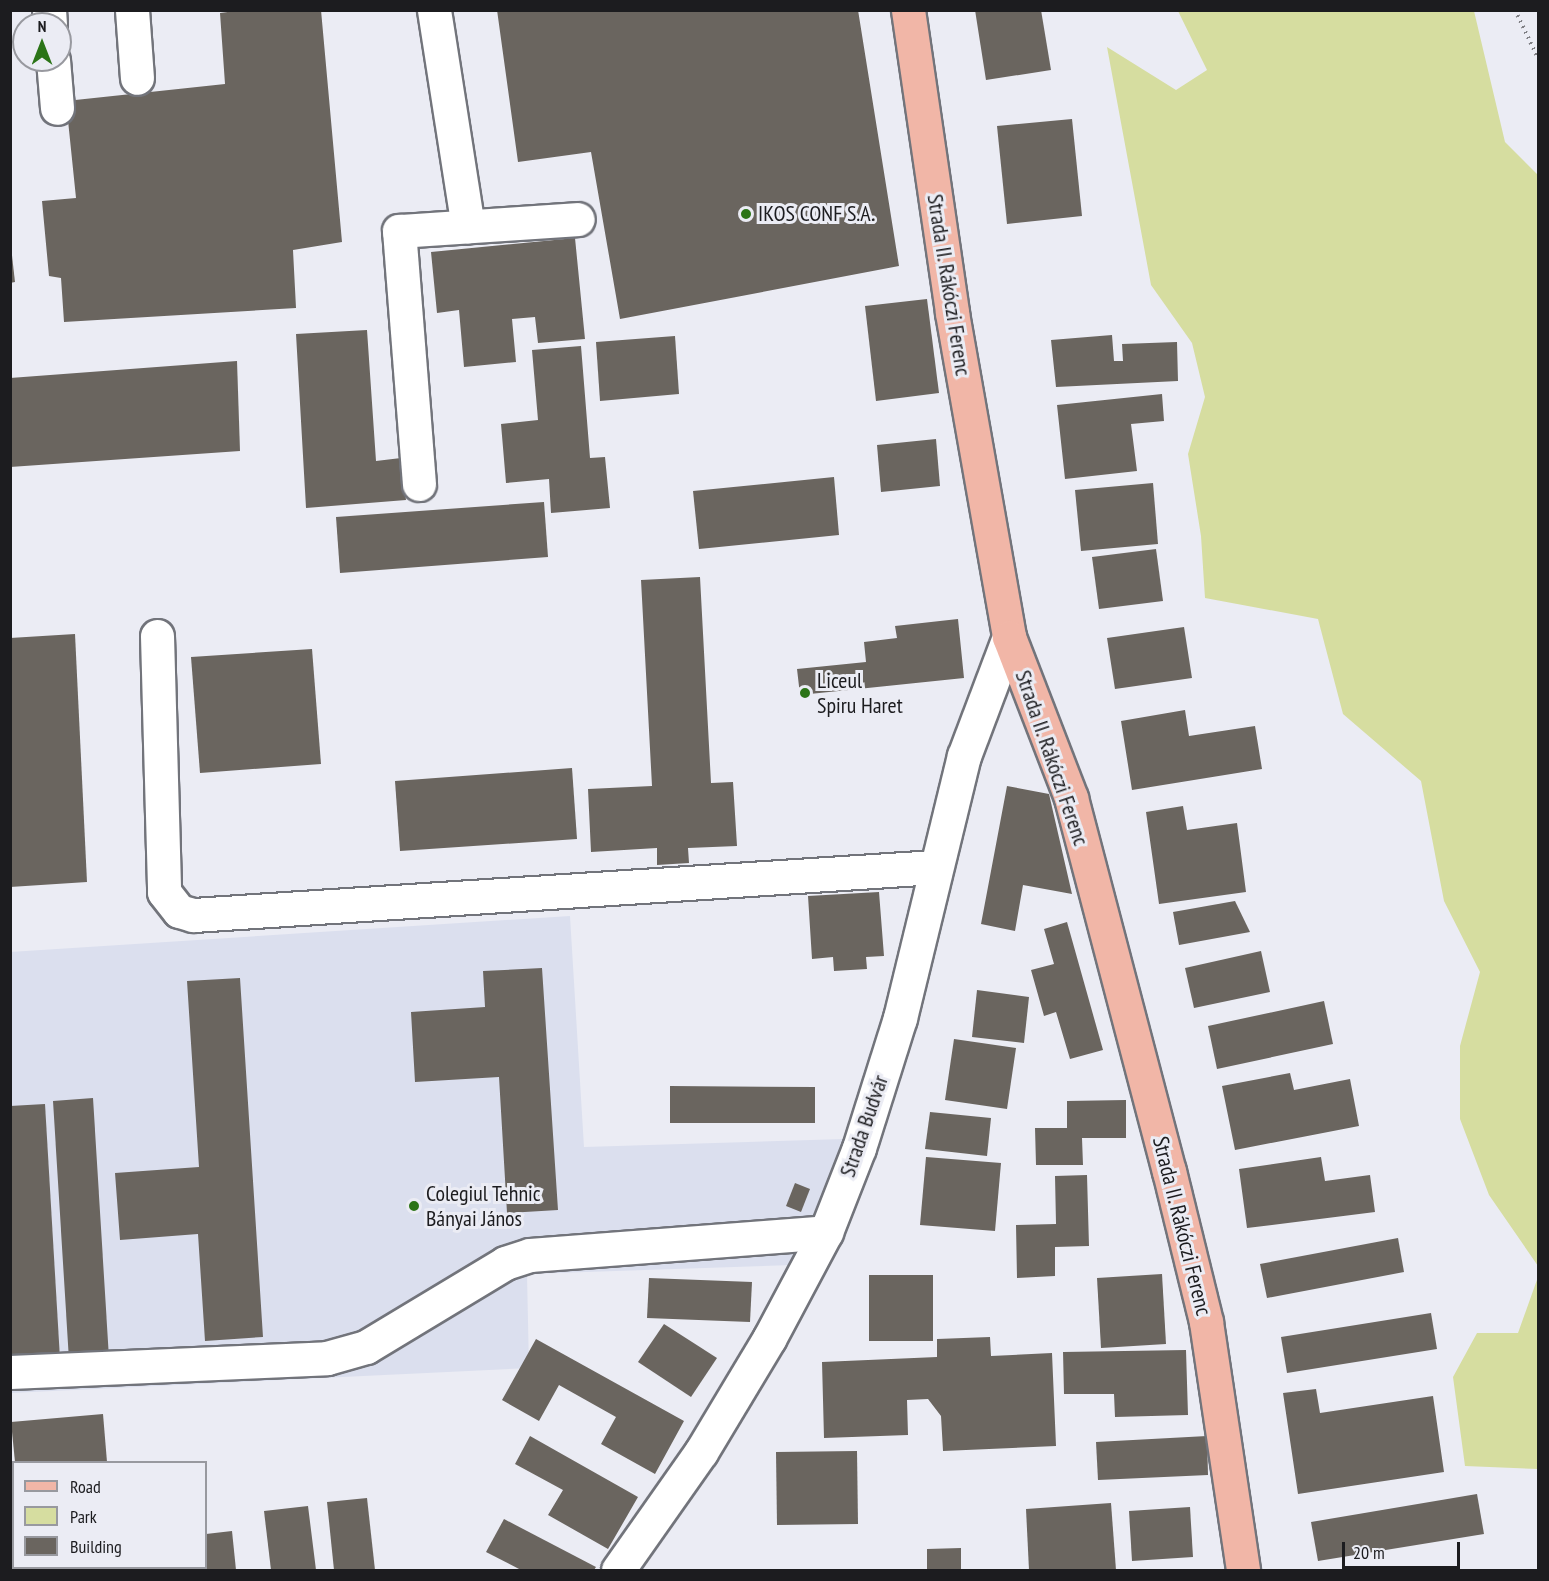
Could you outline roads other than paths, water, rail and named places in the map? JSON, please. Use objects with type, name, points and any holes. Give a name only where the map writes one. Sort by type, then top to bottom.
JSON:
[{"type":"main road","name":"Strada II. Rákóczi Ferenc","points":[[908,10],[954,324],[1009,637],[1071,798],[1169,1171],[1206,1322],[1243,1570]]},
{"type":"street","points":[[132,10],[137,78]]},
{"type":"street","points":[[434,10],[468,226]]},
{"type":"street","points":[[54,72],[57,108]]},
{"type":"street","points":[[419,484],[399,231],[578,219]]},
{"type":"street","points":[[157,636],[164,892],[179,911],[193,915],[935,867]]},
{"type":"street","name":"Strada Budvár","points":[[618,1570],[701,1452],[769,1339],[826,1232],[859,1148],[900,1018],[935,867],[964,756],[1009,637]]},
{"type":"street","points":[[10,1372],[327,1358],[366,1347],[505,1263],[530,1255],[826,1232]]},
{"type":"place","name":"IKOS CONF S.A.","points":[[746,214]]},
{"type":"place","name":"Liceul Spiru Haret","points":[[805,693]]},
{"type":"place","name":"Colegiul Tehnic Bányai János","points":[[414,1206]]}]
